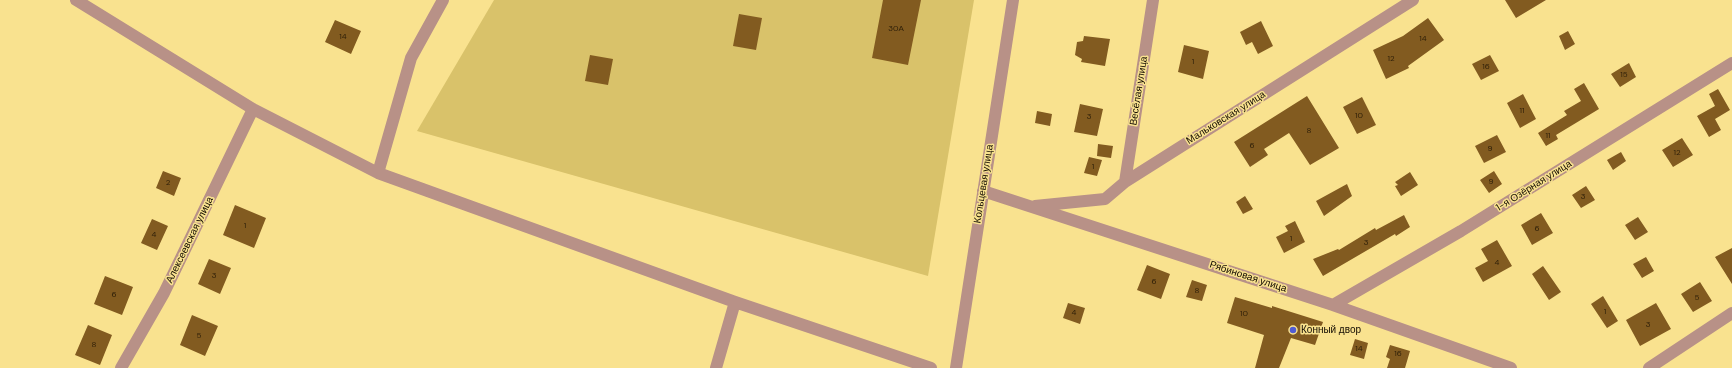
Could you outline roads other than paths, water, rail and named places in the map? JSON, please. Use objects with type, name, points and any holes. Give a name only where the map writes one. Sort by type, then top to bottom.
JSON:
[{"type":"street","points":[[76,0],[254,109],[378,173],[735,302],[931,368]]},
{"type":"street","points":[[378,173],[411,58],[443,0]]},
{"type":"street","name":"Кольцевая улица","points":[[956,368],[1013,0]]},
{"type":"street","name":"Весёлая улица","points":[[1125,182],[1153,0]]},
{"type":"street","name":"Мальковская улица","points":[[1030,206],[1104,199],[1125,182],[1413,0]]},
{"type":"street","name":"1-я Озёрная улица","points":[[1333,305],[1461,231],[1732,63]]},
{"type":"street","name":"Алексеевская улица","points":[[121,368],[164,293],[254,109]]},
{"type":"street","name":"Рябиновая улица","points":[[983,191],[1333,305],[1511,368]]},
{"type":"street","points":[[716,368],[735,302]]},
{"type":"street","points":[[1649,368],[1732,314]]},
{"type":"place","name":"Конный двор","points":[[1293,330]]}]
